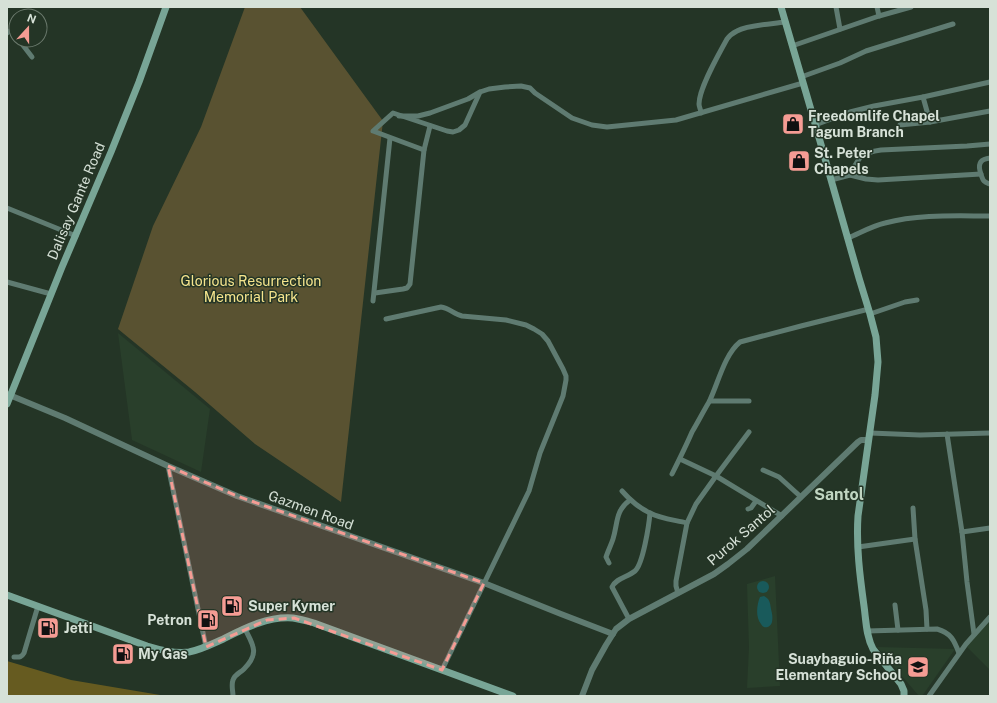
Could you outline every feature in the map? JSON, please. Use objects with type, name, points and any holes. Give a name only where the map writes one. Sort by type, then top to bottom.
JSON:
[{"type":"main road","name":"Dalisay Gante Road","points":[[7,404],[9,394],[111,152],[139,82],[166,7]]},
{"type":"main road","points":[[781,7],[876,337],[878,362],[876,388],[858,516],[858,547],[867,631],[870,644],[901,684],[904,691],[904,696]]},
{"type":"main road","points":[[7,595],[142,644],[158,649],[178,652],[188,652],[206,647],[245,628],[267,620],[275,618],[294,618],[513,696]]},
{"type":"street","points":[[836,7],[840,29]]},
{"type":"street","points":[[877,7],[879,16]]},
{"type":"street","points":[[792,46],[879,16],[911,7]]},
{"type":"street","points":[[701,113],[699,104],[700,96],[706,79],[731,34],[738,30],[785,22]]},
{"type":"street","points":[[399,116],[418,116],[468,99],[489,89],[504,86],[520,86],[530,88],[534,93],[565,114],[578,121],[592,125],[607,127],[676,120],[802,80],[866,51],[953,24]]},
{"type":"street","points":[[25,48],[32,57]]},
{"type":"street","points":[[815,125],[850,112],[874,106],[990,82]]},
{"type":"street","points":[[424,150],[373,131],[393,113],[448,132],[459,130],[464,125],[480,92]]},
{"type":"street","points":[[923,97],[930,122]]},
{"type":"street","points":[[900,125],[930,122],[990,111]]},
{"type":"street","points":[[375,293],[407,288],[410,284],[424,150],[430,126]]},
{"type":"street","points":[[373,301],[390,138]]},
{"type":"street","points":[[850,175],[856,163],[862,156],[872,151],[990,144]]},
{"type":"street","points":[[990,158],[985,158],[982,160],[979,166],[985,182],[990,184]]},
{"type":"street","points":[[831,180],[850,175],[878,180],[981,174]]},
{"type":"street","points":[[7,208],[76,236]]},
{"type":"street","points":[[848,238],[877,225],[916,217],[990,216]]},
{"type":"street","points":[[7,282],[51,294]]},
{"type":"street","points":[[672,474],[701,415],[710,401],[723,366],[732,350],[740,342],[801,326],[917,300]]},
{"type":"street","points":[[386,319],[441,307],[450,309],[457,315],[506,320],[526,325],[542,334],[548,341],[566,376],[563,396],[540,453],[529,491],[442,670]]},
{"type":"street","name":"Gazmen Road","points":[[9,394],[237,496],[484,583],[613,634]]},
{"type":"street","points":[[710,401],[749,402]]},
{"type":"street","points":[[678,593],[676,581],[687,523],[701,497],[749,432]]},
{"type":"street","points":[[870,436],[990,433]]},
{"type":"street","points":[[947,434],[962,532],[974,634]]},
{"type":"street","name":"Purok Santol","points":[[582,696],[592,670],[613,634],[621,625],[725,567],[782,516],[858,442],[870,436]]},
{"type":"street","points":[[680,459],[716,476],[782,516]]},
{"type":"street","points":[[168,466],[206,647]]},
{"type":"street","points":[[763,470],[779,477],[801,497]]},
{"type":"street","points":[[622,491],[630,500],[650,513],[687,523]]},
{"type":"street","points":[[609,563],[606,557],[620,511],[630,500]]},
{"type":"street","points":[[748,509],[751,508],[756,501]]},
{"type":"street","points":[[913,508],[915,539],[926,610],[927,629]]},
{"type":"street","points":[[629,620],[612,587],[613,584],[632,573],[637,568],[647,536],[650,513]]},
{"type":"street","points":[[962,532],[990,528]]},
{"type":"street","points":[[858,547],[915,539]]},
{"type":"street","points":[[895,605],[898,630]]},
{"type":"street","points":[[14,657],[20,657],[24,653],[38,606]]},
{"type":"street","points":[[929,696],[959,653],[990,617]]},
{"type":"street","points":[[233,696],[232,685],[234,677],[244,669],[254,653],[253,645],[245,628]]},
{"type":"street","points":[[867,631],[937,629],[949,634],[959,653]]},
{"type":"highlighted area","points":[[168,466],[237,496],[484,583],[442,670],[294,618],[267,620],[206,647]]},
{"type":"shaded area","points":[[118,333],[210,409],[201,472],[132,440]]},
{"type":"shaded area","points":[[775,576],[780,686],[747,688],[749,647],[747,584]]},
{"type":"shaded area","points":[[990,619],[990,670],[966,646]]},
{"type":"shaded area","name":"Suaybaguio-Riña Elementary School","points":[[877,647],[955,649],[922,696],[919,696]]},
{"type":"shaded area","points":[[7,661],[71,680],[166,696],[7,696]]},
{"type":"green space","name":"Glorious Resurrection Memorial Park","points":[[245,7],[300,7],[383,121],[341,502],[255,444],[195,392],[118,329],[153,226],[201,127]]},
{"type":"water","points":[[761,581],[765,581],[769,587],[765,593],[761,593],[757,589],[757,585]]},
{"type":"water","points":[[764,596],[769,601],[772,617],[771,624],[766,627],[762,626],[757,614],[757,607],[760,597]]},
{"type":"place","name":"Freedomlife Chapel Tagum Branch","points":[[793,124]]},
{"type":"place","name":"St. Peter Chapels","points":[[799,161]]},
{"type":"place","name":"Super Kymer","points":[[232,606]]},
{"type":"place","name":"Petron","points":[[208,620]]},
{"type":"place","name":"Jetti","points":[[48,628]]},
{"type":"place","name":"My Gas","points":[[123,654]]},
{"type":"place","name":"Suaybaguio-Riña Elementary School","points":[[918,667]]},
{"type":"district","name":"Santol","points":[[839,494]]}]
